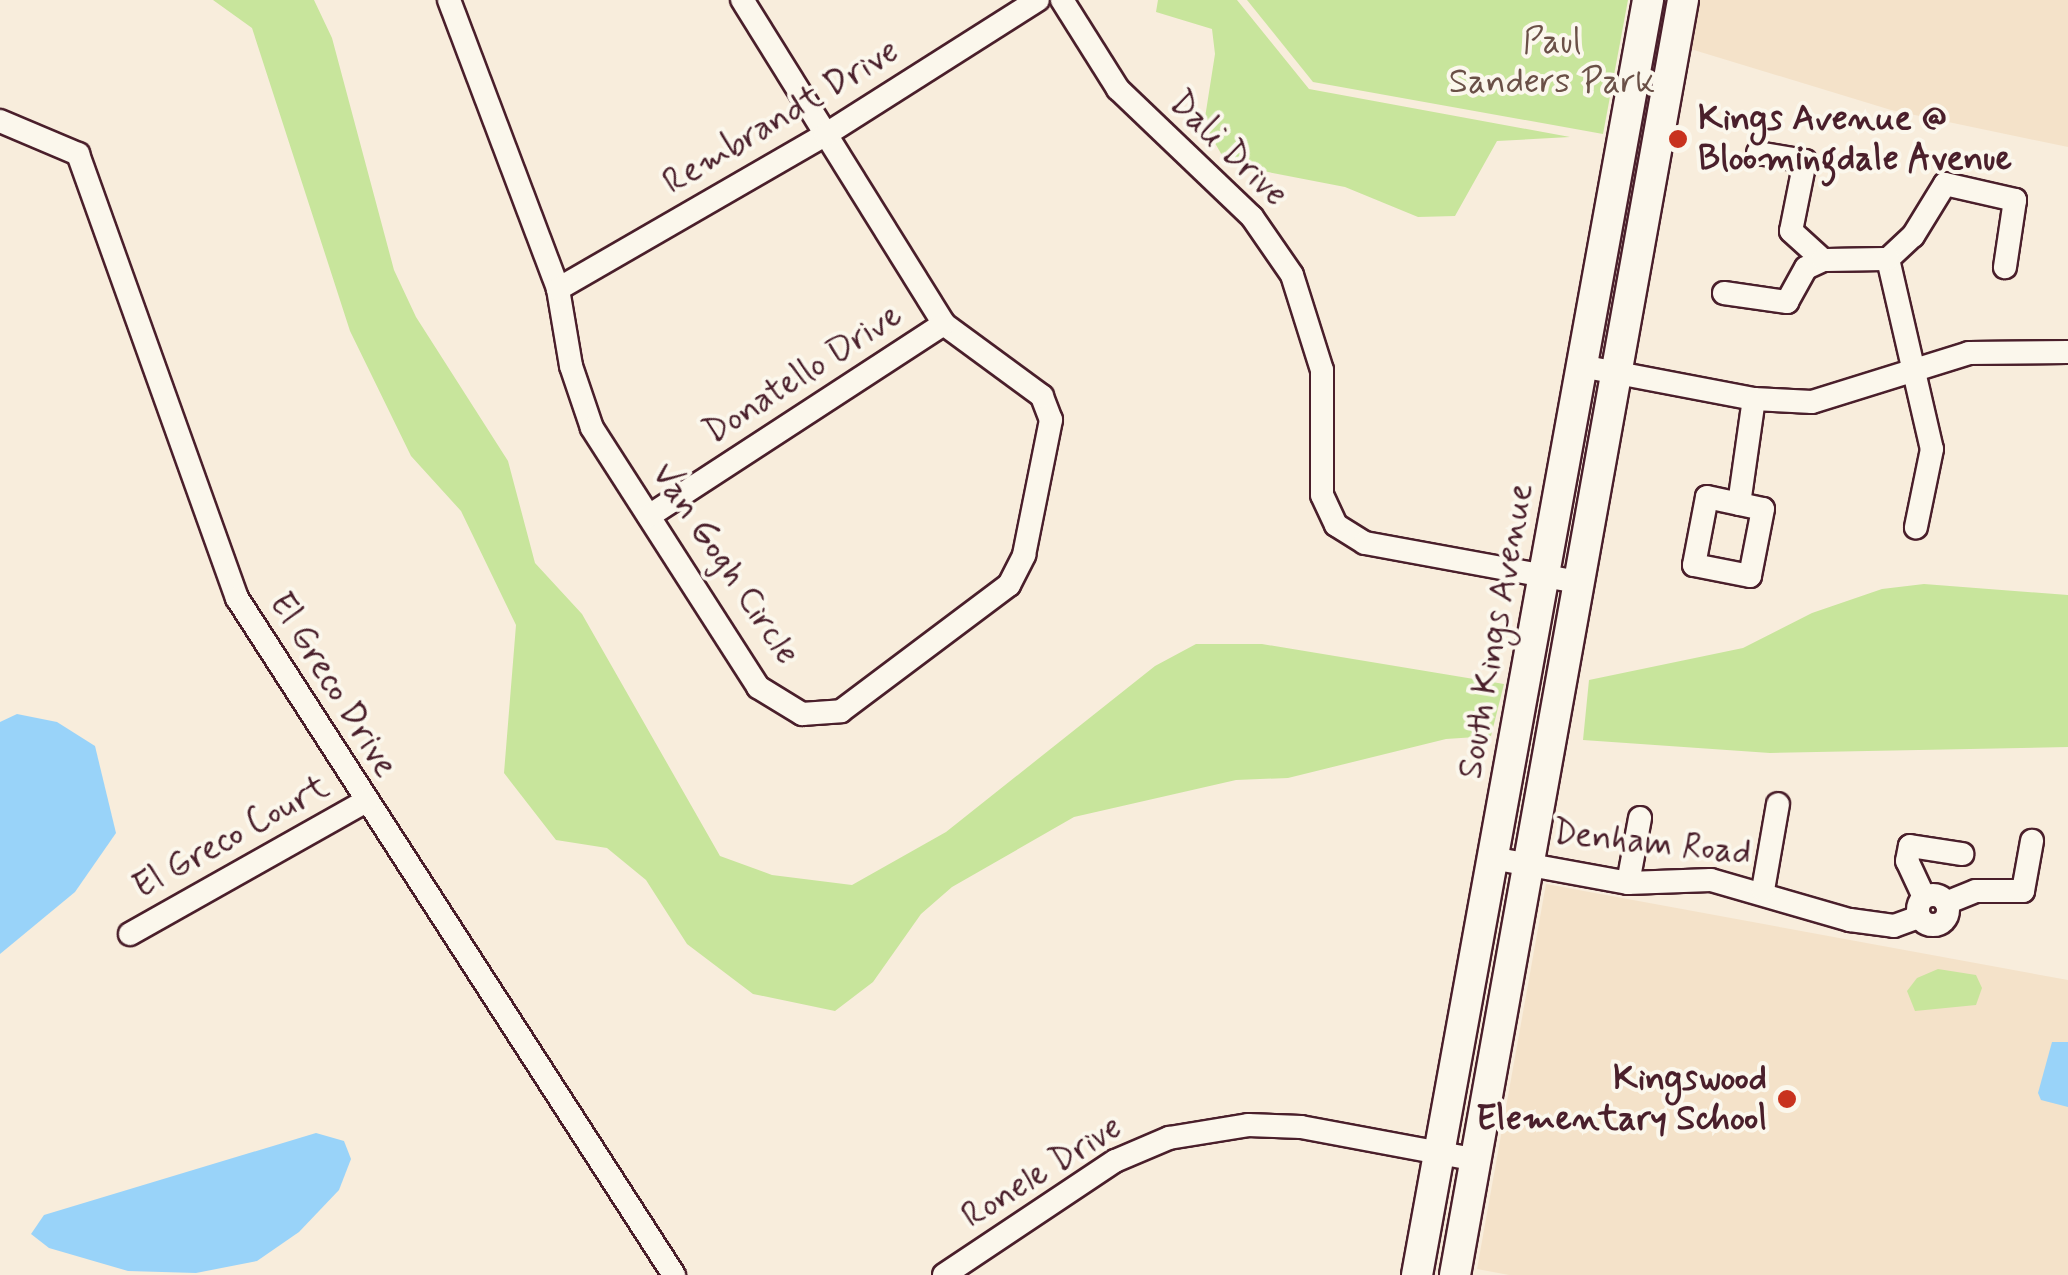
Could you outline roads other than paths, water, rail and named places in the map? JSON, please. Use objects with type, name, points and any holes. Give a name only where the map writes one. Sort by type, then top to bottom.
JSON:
[{"type":"main road","name":"South Kings Avenue","points":[[1416,1275],[1648,0]]},
{"type":"main road","name":"South Kings Avenue","points":[[1454,1275],[1683,0]]},
{"type":"street","name":"Van Gogh Circle","points":[[449,0],[558,289],[571,366],[592,428],[758,687],[802,714],[841,712],[1010,585],[1024,555],[1051,420],[1042,396],[944,324],[742,0]]},
{"type":"street","name":"Rembrandt Drive","points":[[558,289],[825,134],[1038,0]]},
{"type":"street","name":"Dali Drive","points":[[1062,0],[1118,90],[1237,200],[1292,275],[1322,370],[1322,495],[1336,525],[1365,544],[1578,582]]},
{"type":"street","name":"El Greco Drive","points":[[0,121],[78,154],[237,598],[674,1275]]},
{"type":"street","points":[[1758,153],[1805,162],[1791,231],[1823,260]]},
{"type":"street","points":[[1724,294],[1787,302],[1806,268],[1823,260],[1888,259],[1913,236],[1945,184],[2015,200],[2005,267]]},
{"type":"street","points":[[1888,259],[1932,450],[1916,528]]},
{"type":"street","name":"Donatello Drive","points":[[648,516],[944,324]]},
{"type":"street","points":[[1581,366],[1754,399],[1812,402],[1970,353],[2068,352]]},
{"type":"street","points":[[1739,504],[1754,399]]},
{"type":"street","name":"El Greco Court","points":[[130,934],[366,801]]},
{"type":"street","points":[[1762,890],[1778,804]]},
{"type":"street","points":[[1628,883],[1640,818]]},
{"type":"street","name":"Denham Road","points":[[1492,858],[1628,883],[1711,880],[1762,890],[1850,920],[1894,926],[1930,906],[1976,891],[2024,891],[2032,841]]},
{"type":"street","points":[[1930,906],[1907,861],[1910,846],[1962,854]]},
{"type":"street","name":"Ronele Drive","points":[[944,1275],[1114,1161],[1169,1138],[1274,1125],[1477,1160]]},
{"type":"water","points":[[17,714],[57,722],[95,746],[116,833],[75,892],[0,954],[0,722]]},
{"type":"water","points":[[2052,1042],[2068,1042],[2068,1107],[2041,1100],[2038,1093]]},
{"type":"water","points":[[316,1133],[344,1141],[351,1159],[339,1190],[299,1232],[257,1261],[196,1273],[128,1271],[49,1248],[31,1234],[44,1215]]},
{"type":"place","name":"Kings Avenue @ Bloomingdale Avenue","points":[[1678,139]]},
{"type":"place","name":"Kingswood Elementary School","points":[[1787,1099]]},
{"type":"park label","name":"Paul Sanders Park","points":[[1552,62]]}]
